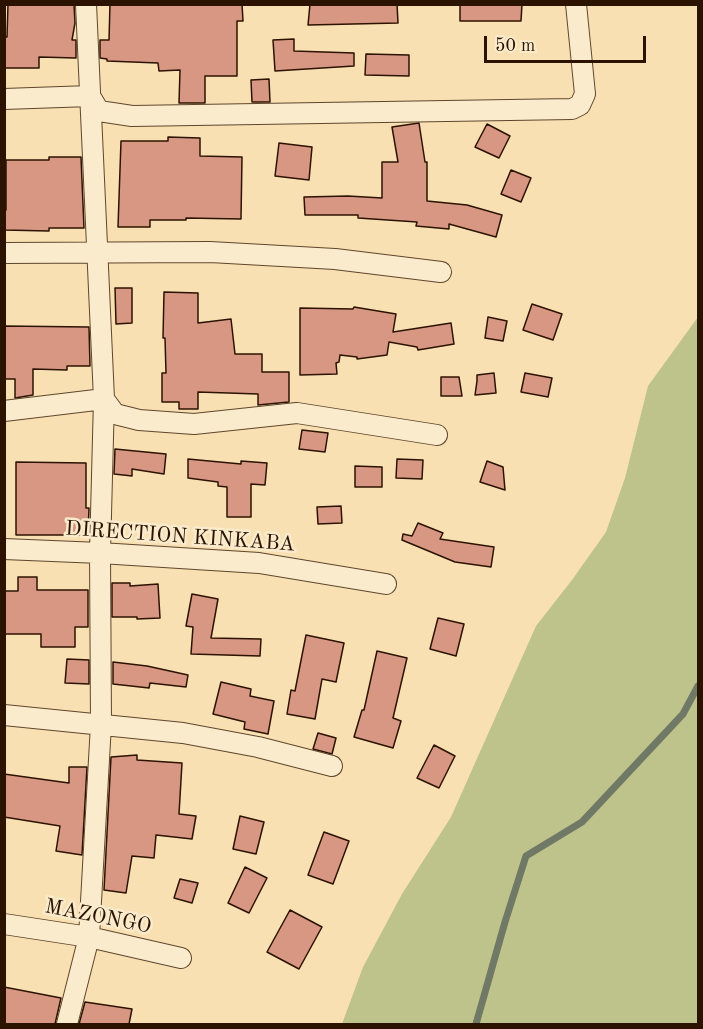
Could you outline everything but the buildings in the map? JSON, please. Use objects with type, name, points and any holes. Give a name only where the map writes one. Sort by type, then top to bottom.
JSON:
[{"type":"street","points":[[67,1024],[89,937],[101,724],[100,553],[104,399],[86,4]]},
{"type":"street","points":[[90,96],[99,111],[132,116],[572,109],[580,105],[585,94],[576,4]]},
{"type":"street","points":[[4,99],[90,96]]},
{"type":"street","points":[[4,253],[210,252],[335,259],[441,272]]},
{"type":"street","points":[[4,411],[104,399]]},
{"type":"street","points":[[104,399],[115,414],[139,420],[194,424],[297,413],[437,435]]},
{"type":"street","name":"DIRECTION KINKABA","points":[[4,549],[259,563],[386,584]]},
{"type":"street","points":[[4,715],[183,733],[258,747],[332,766]]},
{"type":"street","name":"MAZONGO","points":[[4,924],[89,937],[181,958]]},
{"type":"green space","points":[[698,317],[698,1024],[342,1024],[363,967],[402,894],[451,817],[536,626],[606,532],[625,478],[648,386]]},
{"type":"waterway","points":[[476,1024],[526,856],[582,822],[683,714],[698,686]]}]
